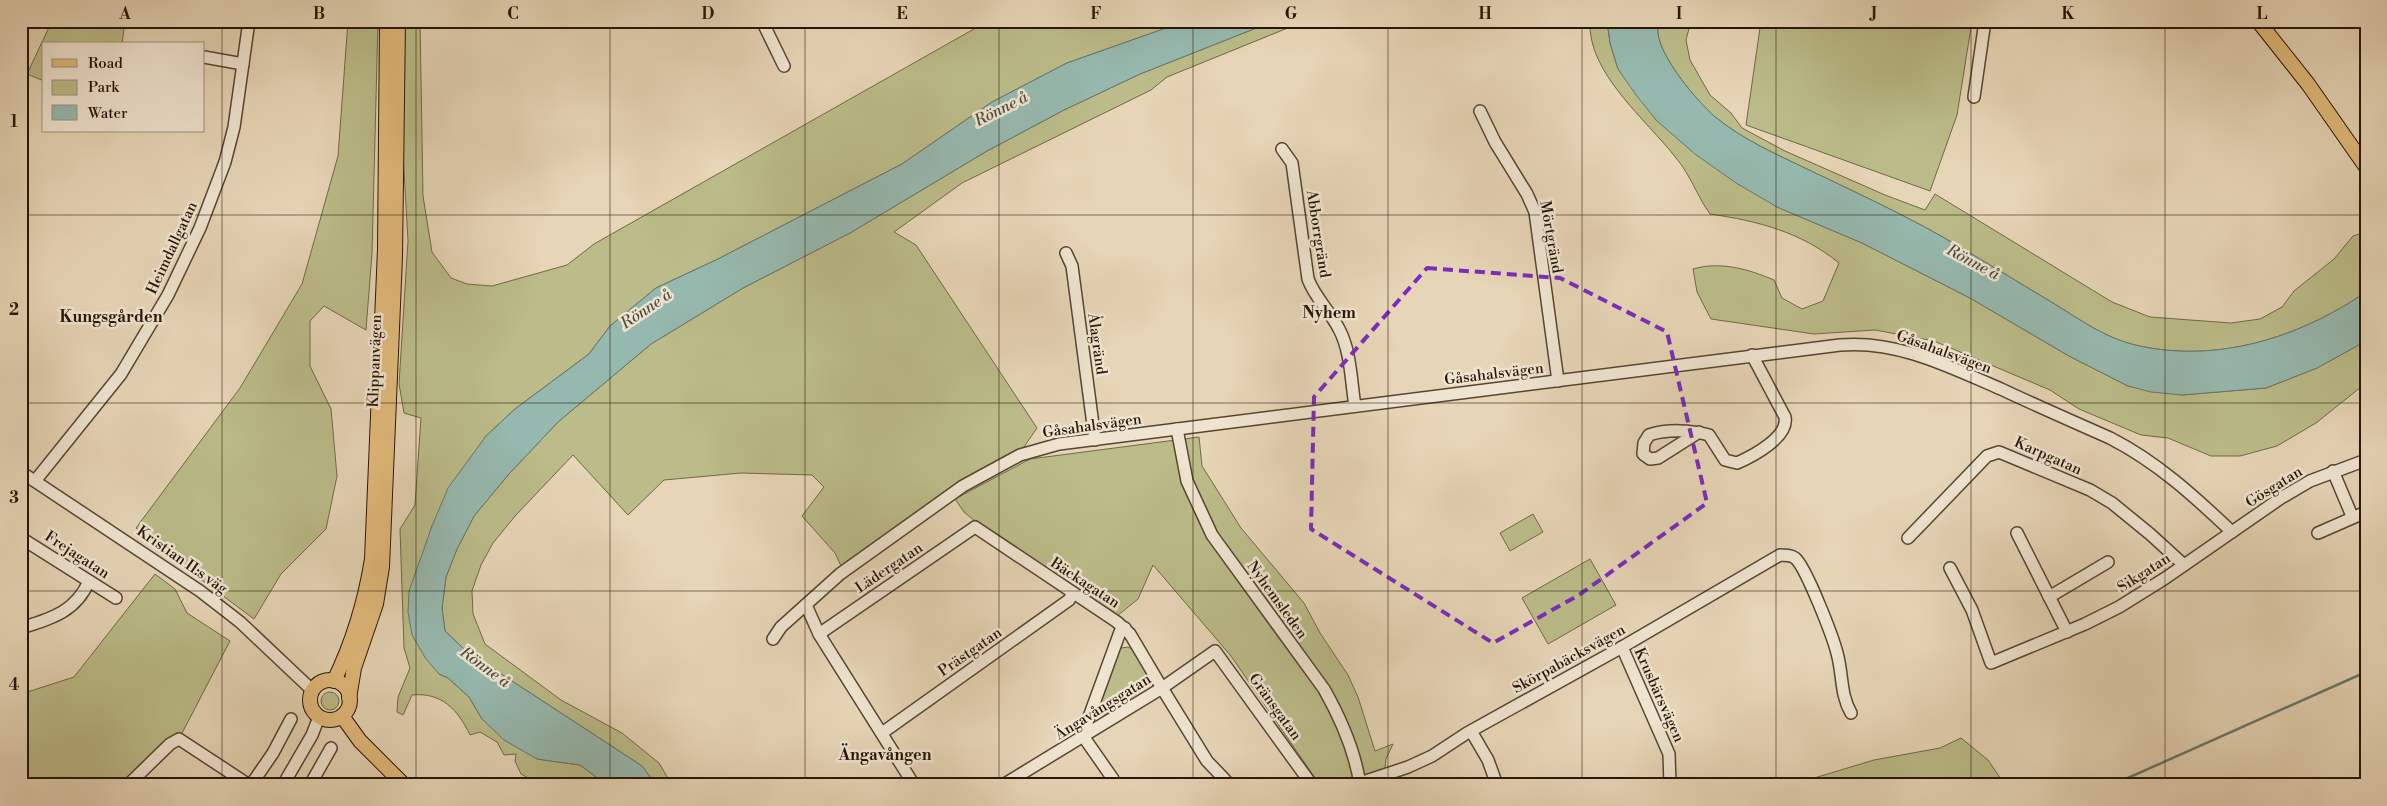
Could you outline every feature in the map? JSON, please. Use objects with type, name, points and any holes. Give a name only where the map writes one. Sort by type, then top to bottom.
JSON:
[{"type":"main road","name":"Klippanvägen","points":[[334,681],[357,626],[366,596],[372,558],[385,248],[387,21]]},
{"type":"main road","name":"Klippanvägen","points":[[342,716],[348,708],[354,668],[376,604],[382,567],[395,257],[398,21]]},
{"type":"main road","points":[[2258,21],[2308,84],[2366,167]]},
{"type":"main road","points":[[350,698],[346,689],[334,681],[319,684],[313,691],[311,706],[319,717],[334,720],[342,716],[360,741],[404,785]]},
{"type":"street","name":"Heimdallgatan","points":[[35,481],[121,374],[168,295],[200,228],[225,162],[234,128],[249,21]]},
{"type":"street","points":[[762,21],[784,66]]},
{"type":"street","points":[[1974,98],[1986,21]]},
{"type":"street","points":[[205,57],[243,64]]},
{"type":"street","name":"Mörtgränd","points":[[1480,111],[1495,142],[1527,194],[1535,212],[1558,381]]},
{"type":"street","name":"Abborrgränd","points":[[1282,149],[1292,164],[1308,279],[1343,338],[1355,406]]},
{"type":"street","name":"Ålagränd","points":[[1066,254],[1072,266],[1095,440]]},
{"type":"street","name":"Gåsahalsvägen","points":[[773,639],[782,627],[840,574],[963,486],[1006,461],[1032,450],[1177,429],[1752,355],[1864,344],[1892,348],[1944,364],[2110,438],[2138,453],[2164,471],[2232,532]]},
{"type":"street","points":[[1699,432],[1711,436],[1727,461],[1737,463],[1779,437],[1786,423],[1785,417],[1752,355]]},
{"type":"street","name":"Nyhemsleden","points":[[1177,429],[1187,481],[1212,535],[1324,689],[1350,740],[1360,784]]},
{"type":"street","name":"Karpgatan","points":[[1908,538],[1988,456],[1999,452],[2009,454],[2027,465],[2107,500],[2150,534],[2184,565]]},
{"type":"street","points":[[1736,473],[1744,459]]},
{"type":"street","name":"Gösgatan","points":[[2232,532],[2281,498],[2333,472],[2366,460]]},
{"type":"street","name":"Kristian II:s väg","points":[[21,472],[200,591],[240,622],[313,691]]},
{"type":"street","points":[[2333,472],[2352,516]]},
{"type":"street","points":[[2318,533],[2352,516],[2366,512]]},
{"type":"street","name":"Bäckagatan","points":[[975,527],[1125,628],[1207,761],[1230,785]]},
{"type":"street","name":"Lädergatan","points":[[819,634],[975,527]]},
{"type":"street","name":"Sikgatan","points":[[1950,568],[1972,610],[1991,663],[2067,632],[2124,604],[2232,532]]},
{"type":"street","points":[[2017,533],[2067,632]]},
{"type":"street","name":"Frejagatan","points":[[21,538],[116,598]]},
{"type":"street","name":"Skörpabäcksvägen","points":[[1360,784],[1424,760],[1470,731],[1622,647],[1773,558],[1789,555],[1799,562],[1832,635],[1840,665],[1843,698],[1851,713]]},
{"type":"street","name":"Sikgatan","points":[[2049,597],[2108,562]]},
{"type":"street","points":[[21,628],[67,611],[79,598],[89,581]]},
{"type":"street","name":"Prästgatan","points":[[882,733],[1069,600],[1073,593]]},
{"type":"street","points":[[806,605],[819,634],[914,785]]},
{"type":"street","points":[[1113,783],[1084,736],[1084,728],[1120,632],[1125,628]]},
{"type":"street","name":"Krusbärsvägen","points":[[1622,647],[1669,754],[1670,785]]},
{"type":"street","name":"Ängavångsgatan","points":[[1004,785],[1084,736],[1215,651]]},
{"type":"street","name":"Gränsgatan","points":[[1215,651],[1309,781]]},
{"type":"street","points":[[283,785],[312,735],[319,717]]},
{"type":"street","points":[[128,785],[170,744],[179,739],[250,785],[273,753],[291,719]]},
{"type":"street","points":[[1470,731],[1488,760],[1496,785]]},
{"type":"street","points":[[310,785],[331,748]]},
{"type":"highlighted area","points":[[1427,268],[1560,278],[1667,332],[1707,503],[1579,595],[1493,643],[1311,529],[1314,397]]},
{"type":"green space","points":[[52,21],[125,21],[122,42],[42,42]]},
{"type":"green space","points":[[348,21],[378,21],[372,253],[366,330],[324,306],[310,321],[310,366],[331,409],[337,476],[326,529],[281,574],[254,619],[168,555],[136,528],[240,388],[302,284],[338,156]]},
{"type":"green space","points":[[403,21],[420,21],[423,196],[432,252],[451,278],[467,284],[492,286],[567,265],[594,244],[988,21],[1186,21],[1067,63],[992,102],[902,164],[718,259],[656,288],[610,326],[589,354],[515,409],[486,436],[432,526],[426,547],[439,674],[448,678],[469,697],[482,719],[537,759],[580,765],[607,785],[581,785],[577,781],[546,778],[532,780],[521,774],[515,761],[516,754],[504,755],[497,742],[480,732],[470,735],[460,718],[448,704],[432,696],[412,695],[403,715],[397,712],[398,697],[410,668],[404,648],[400,529],[415,505],[421,418],[404,413],[399,384],[408,241],[402,136]]},
{"type":"green space","points":[[1274,21],[1305,21],[1167,77],[1151,90],[962,183],[894,232],[916,245],[1037,428],[1024,447],[971,475],[841,566],[835,553],[802,516],[824,487],[812,475],[741,473],[664,480],[628,515],[573,455],[516,515],[493,543],[481,565],[472,591],[473,614],[485,644],[561,700],[622,733],[659,763],[672,785],[656,785],[642,766],[466,651],[445,631],[442,608],[446,577],[457,549],[474,516],[509,474],[558,422],[651,344],[743,288],[850,233],[987,151],[1064,110],[1140,74]]},
{"type":"green space","points":[[1590,21],[1607,21],[1610,43],[1618,69],[1657,121],[1777,207],[1862,243],[1970,298],[2069,356],[2128,386],[2182,395],[2266,388],[2317,368],[2366,341],[2366,383],[2316,423],[2277,446],[2240,456],[2211,456],[2168,438],[2141,435],[2079,409],[2050,390],[1934,341],[1875,330],[1814,334],[1711,319],[1697,292],[1693,269],[1724,266],[1764,276],[1774,280],[1782,298],[1802,309],[1823,301],[1839,263],[1810,243],[1794,236],[1762,224],[1710,214],[1681,164],[1635,112],[1608,77],[1598,59],[1592,40]]},
{"type":"green space","points":[[1659,21],[1691,21],[1686,40],[1690,60],[1710,95],[1731,113],[1742,128],[1785,151],[1885,195],[1925,210],[1935,194],[2112,302],[2150,317],[2231,323],[2260,319],[2282,307],[2294,291],[2334,259],[2353,236],[2366,232],[2366,292],[2313,322],[2285,334],[2256,343],[2226,349],[2196,351],[2165,350],[2135,345],[2113,338],[1941,236],[1760,146],[1725,125],[1698,100],[1680,78],[1665,55],[1658,32]]},
{"type":"green space","points":[[1761,21],[1972,21],[1957,115],[1930,191],[1746,125]]},
{"type":"green space","points":[[42,42],[42,80],[27,74]]},
{"type":"green space","points":[[1199,437],[1202,466],[1241,528],[1304,603],[1320,633],[1348,675],[1358,697],[1375,751],[1393,744],[1386,759],[1383,785],[1320,785],[1231,656],[1153,565],[1138,599],[1117,616],[976,522],[964,512],[955,499],[1030,459]]},
{"type":"green space","points":[[1533,514],[1543,532],[1510,551],[1500,533]]},
{"type":"green space","points":[[1590,559],[1616,605],[1548,644],[1522,598]]},
{"type":"green space","points":[[155,574],[175,589],[187,613],[230,641],[180,737],[121,785],[101,785],[91,782],[88,785],[21,785],[21,694],[74,677]]},
{"type":"green space","points":[[1128,647],[1132,649],[1144,668],[1148,679],[1147,684],[1145,688],[1105,715],[1099,715],[1098,709],[1118,652],[1121,648]]},
{"type":"green space","points":[[326,692],[334,692],[339,697],[337,708],[326,710],[321,705],[321,697]]},
{"type":"green space","points":[[1961,738],[1988,760],[2005,785],[1791,785],[1874,760],[1940,748]]},
{"type":"water","name":"Rönne å","points":[[1186,21],[1274,21],[1140,74],[1064,110],[987,151],[850,233],[743,288],[651,344],[558,422],[509,474],[474,516],[457,549],[446,577],[442,608],[445,631],[466,651],[642,766],[656,785],[607,785],[580,765],[537,759],[504,740],[482,719],[469,697],[448,678],[439,674],[426,659],[412,635],[408,612],[409,591],[432,526],[448,488],[486,436],[515,409],[589,354],[610,326],[656,288],[718,259],[902,164],[992,102],[1067,63]]},
{"type":"water","name":"Rönne å","points":[[1607,21],[1659,21],[1658,32],[1665,55],[1680,78],[1698,100],[1725,125],[1760,146],[1941,236],[2113,338],[2135,345],[2165,350],[2196,351],[2226,349],[2256,343],[2285,334],[2340,308],[2366,292],[2366,341],[2317,368],[2266,388],[2182,395],[2151,392],[2128,386],[2069,356],[1970,298],[1862,243],[1777,207],[1736,183],[1695,154],[1657,121],[1636,95],[1618,69],[1610,43]]},
{"type":"waterway","points":[[2112,785],[2366,672]]},
{"type":"district","name":"Nyhem","points":[[1329,313]]},
{"type":"district","name":"Kungsgården","points":[[111,317]]},
{"type":"district","name":"Ängavången","points":[[885,755]]}]
